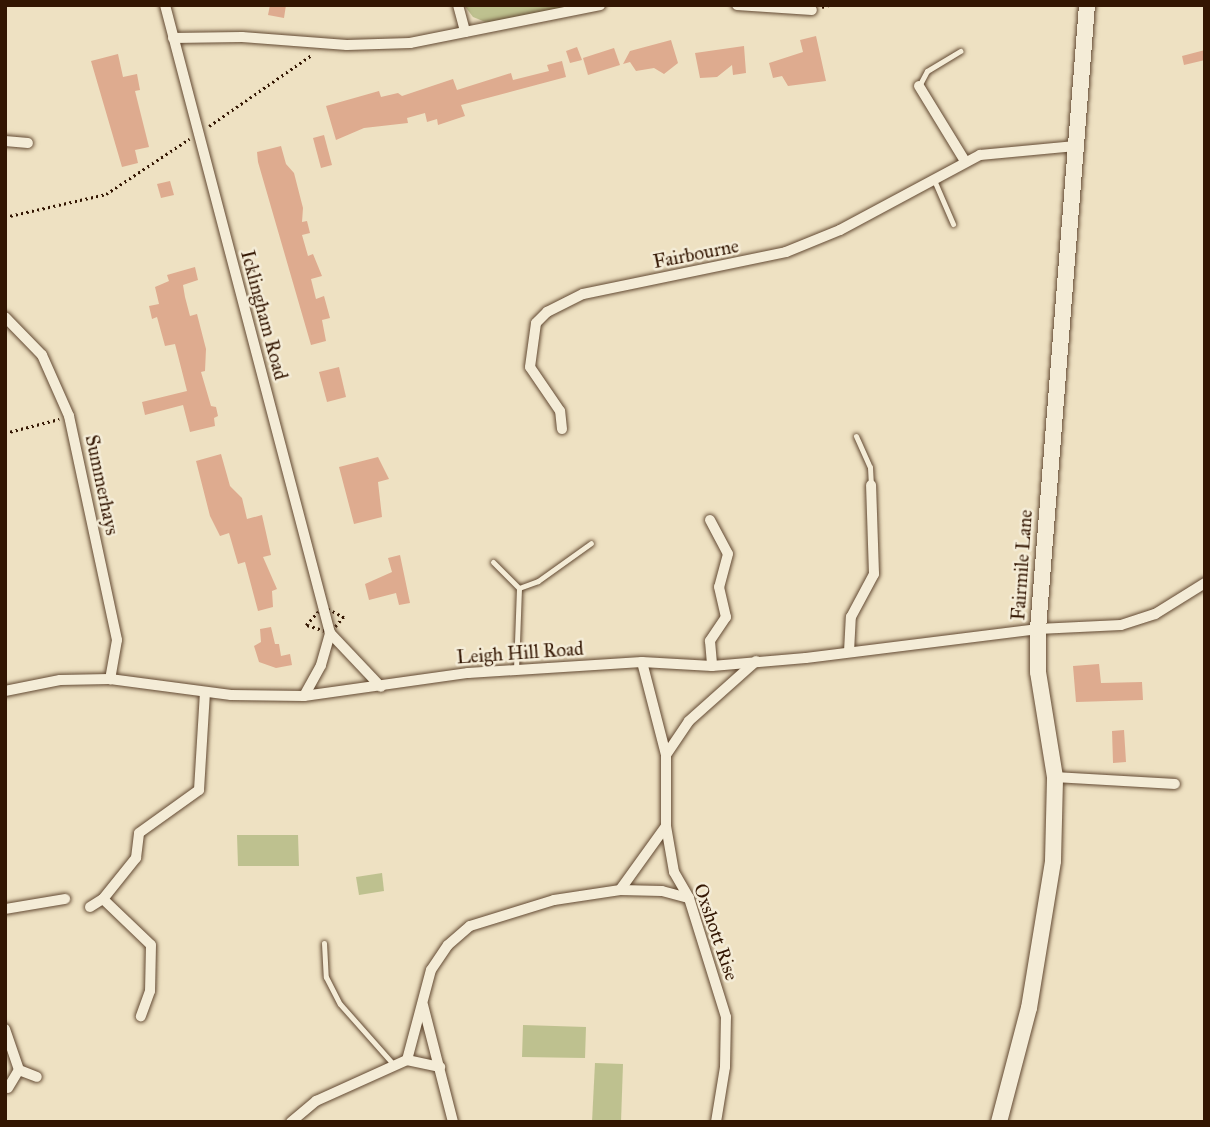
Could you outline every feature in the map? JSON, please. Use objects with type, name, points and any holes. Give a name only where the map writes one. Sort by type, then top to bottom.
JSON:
[{"type":"street","name":"Icklingham Road","points":[[164,5],[330,633],[382,687]]},
{"type":"street","points":[[458,5],[465,32]]},
{"type":"street","points":[[173,38],[242,37],[323,45],[410,43],[600,5]]},
{"type":"street","points":[[737,5],[812,10]]},
{"type":"street","name":"Fairmile Lane","points":[[999,1122],[1029,1008],[1050,882],[1055,777],[1038,672],[1038,629],[1087,5]]},
{"type":"street","points":[[919,86],[965,161]]},
{"type":"street","points":[[5,141],[28,143]]},
{"type":"street","name":"Fairbourne","points":[[562,429],[560,411],[530,367],[536,323],[547,312],[583,294],[786,252],[840,230],[965,161],[1029,147],[1076,146]]},
{"type":"street","name":"Summerhays","points":[[5,317],[42,355],[69,416],[117,640],[110,678]]},
{"type":"street","points":[[849,652],[850,617],[874,574],[871,485]]},
{"type":"street","points":[[710,520],[729,554],[719,587],[726,617],[709,641],[712,666]]},
{"type":"street","name":"Leigh Hill Road","points":[[5,691],[60,680],[110,678],[205,692],[304,696],[516,670],[642,662],[712,666],[1038,629],[1121,625],[1155,614],[1205,583]]},
{"type":"street","points":[[304,696],[321,665],[330,633]]},
{"type":"street","points":[[666,755],[689,721],[758,659]]},
{"type":"street","name":"Oxshott Rise","points":[[642,662],[666,755],[666,826],[674,872],[690,898],[726,1017],[724,1067],[716,1122]]},
{"type":"street","points":[[90,907],[103,899],[136,858],[139,833],[199,790],[205,692]]},
{"type":"street","points":[[1055,777],[1175,784]]},
{"type":"street","points":[[620,890],[666,826]]},
{"type":"street","points":[[291,1122],[316,1101],[407,1060],[431,970],[448,945],[470,926],[554,900],[620,890],[662,891],[690,898]]},
{"type":"street","points":[[5,909],[65,899]]},
{"type":"street","points":[[103,899],[151,945],[150,991],[141,1016]]},
{"type":"street","points":[[423,1005],[453,1122]]},
{"type":"street","points":[[5,1029],[19,1070],[37,1077]]},
{"type":"street","points":[[407,1060],[440,1068]]},
{"type":"street","points":[[8,1088],[19,1070]]},
{"type":"lane","points":[[919,86],[927,71],[960,51]]},
{"type":"lane","points":[[934,180],[953,224]]},
{"type":"lane","points":[[856,436],[870,467],[871,485]]},
{"type":"lane","points":[[519,587],[538,581],[592,543]]},
{"type":"lane","points":[[493,562],[519,587],[516,670]]},
{"type":"lane","points":[[324,943],[326,977],[340,1004],[396,1067]]},
{"type":"path","points":[[5,216],[106,194],[323,45]]},
{"type":"path","points":[[5,433],[69,416]]},
{"type":"green space","points":[[464,5],[579,5],[488,23],[473,17]]},
{"type":"green space","points":[[237,835],[298,835],[299,866],[238,866]]},
{"type":"green space","points":[[382,873],[384,891],[359,895],[356,877]]},
{"type":"green space","points":[[523,1025],[586,1027],[585,1058],[522,1057]]},
{"type":"green space","points":[[595,1063],[623,1064],[621,1122],[592,1122]]},
{"type":"building","points":[[270,5],[286,5],[284,18],[268,15]]},
{"type":"building","points":[[816,36],[826,81],[788,86],[782,76],[773,78],[769,63],[803,52],[800,40]]},
{"type":"building","points":[[671,40],[678,63],[664,74],[654,68],[636,71],[630,62],[623,64],[630,51]]},
{"type":"building","points":[[744,46],[746,73],[733,75],[732,65],[717,77],[700,78],[695,53]]},
{"type":"building","points":[[577,47],[582,60],[570,63],[566,51]]},
{"type":"building","points":[[614,48],[620,65],[588,75],[583,58]]},
{"type":"building","points":[[1205,50],[1205,60],[1184,65],[1182,56]]},
{"type":"building","points":[[118,54],[123,77],[137,74],[140,90],[135,91],[149,147],[135,150],[138,163],[122,167],[91,61]]},
{"type":"building","points":[[562,61],[566,77],[461,105],[465,116],[438,125],[437,119],[427,122],[425,113],[407,118],[408,123],[364,128],[336,140],[326,106],[379,91],[381,97],[398,93],[402,96],[453,79],[457,90],[511,73],[513,80],[549,71],[547,65]]},
{"type":"building","points":[[324,135],[332,165],[321,168],[313,138]]},
{"type":"building","points":[[281,146],[286,164],[294,173],[303,208],[302,222],[307,221],[310,233],[302,235],[308,256],[313,254],[322,276],[311,279],[316,299],[324,296],[330,318],[322,320],[326,341],[311,345],[258,162],[257,152]]},
{"type":"building","points":[[170,181],[174,195],[161,198],[157,184]]},
{"type":"building","points":[[195,267],[198,280],[183,285],[190,316],[197,314],[206,349],[205,371],[201,372],[211,406],[216,407],[218,416],[214,418],[215,426],[190,432],[183,405],[145,415],[142,402],[187,391],[175,344],[165,346],[157,317],[152,319],[149,306],[159,304],[155,287],[169,281],[167,275]]},
{"type":"building","points":[[339,367],[346,397],[327,402],[319,372]]},
{"type":"building","points":[[221,454],[230,486],[242,498],[247,519],[262,515],[271,555],[263,557],[277,589],[272,591],[273,607],[258,611],[245,562],[238,564],[229,533],[220,536],[210,516],[196,461]]},
{"type":"building","points":[[378,457],[389,479],[378,482],[382,517],[354,524],[339,467]]},
{"type":"building","points":[[400,555],[410,603],[399,605],[396,593],[369,600],[365,584],[392,572],[388,558]]},
{"type":"building","points":[[271,627],[281,656],[290,654],[292,665],[276,668],[259,662],[254,646],[261,642],[260,629]]},
{"type":"building","points":[[1099,664],[1101,683],[1142,682],[1143,700],[1076,702],[1073,666]]},
{"type":"building","points":[[1124,730],[1126,762],[1113,763],[1112,731]]}]
